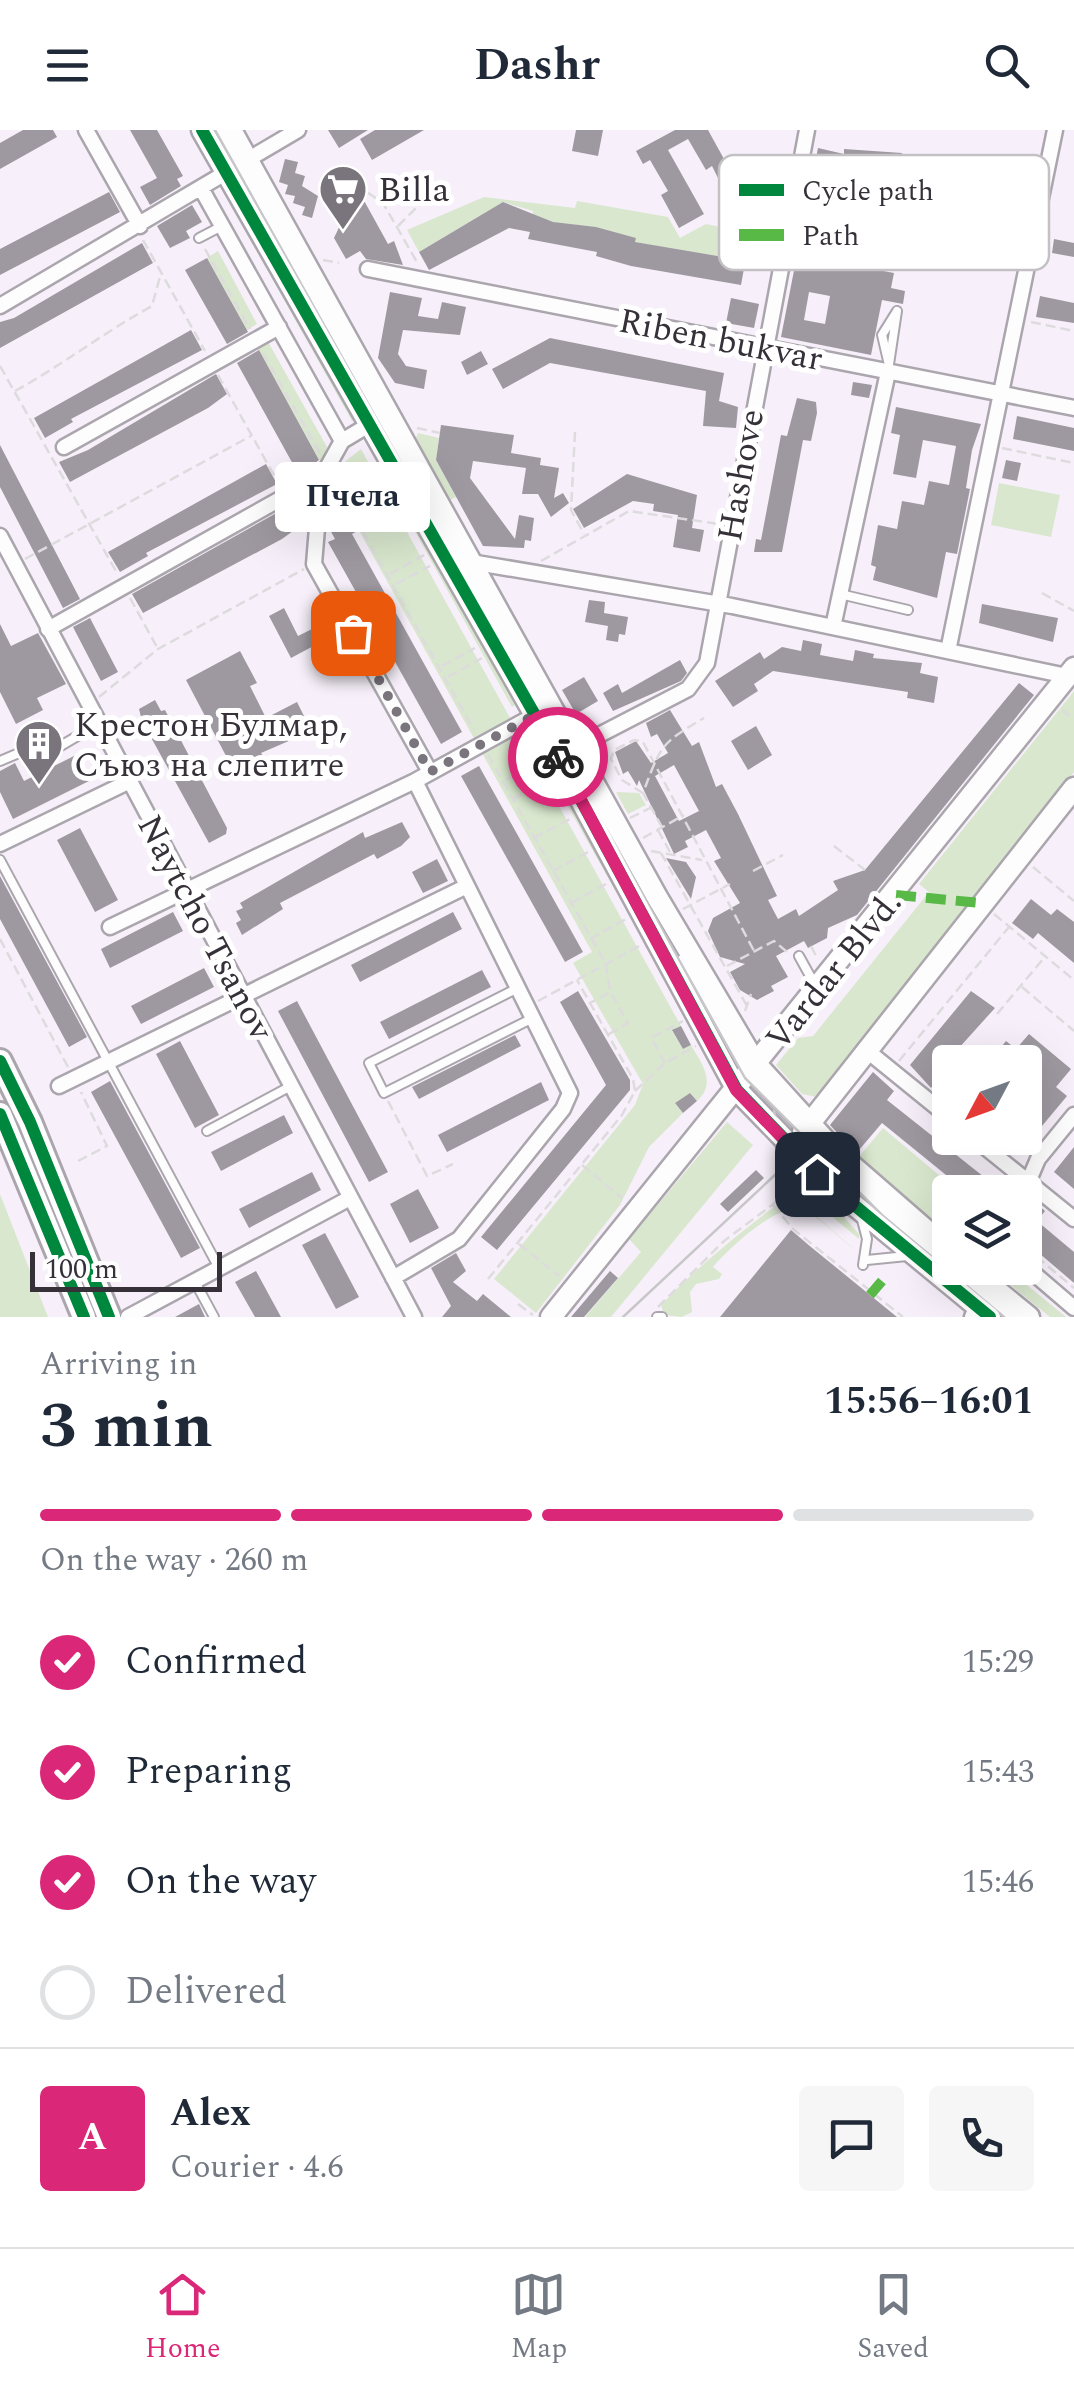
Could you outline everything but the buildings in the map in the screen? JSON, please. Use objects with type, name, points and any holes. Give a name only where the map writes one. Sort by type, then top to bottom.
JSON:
[{"type":"main road","points":[[0,1061],[38,1139],[108,1317]]},
{"type":"main road","points":[[0,1114],[84,1317]]},
{"type":"street","points":[[86,130],[140,226]]},
{"type":"street","points":[[202,130],[238,168],[472,562],[574,748],[740,1025],[747,1076],[801,1135],[856,1206],[919,1259],[983,1297],[1029,1317]]},
{"type":"street","points":[[231,130],[238,168],[372,423],[535,715],[747,1076],[801,1135],[932,1237]]},
{"type":"street","points":[[0,306],[298,130]]},
{"type":"street","name":"Hashove","points":[[802,155],[807,130]]},
{"type":"street","points":[[1049,160],[1055,130]]},
{"type":"street","points":[[202,190],[342,441]]},
{"type":"street","name":"Riben bukvar","points":[[368,270],[763,348],[888,368],[1074,408]]},
{"type":"street","name":"Hashove","points":[[574,748],[688,689],[707,663],[779,270]]},
{"type":"street","points":[[948,651],[1027,270]]},
{"type":"street","points":[[64,447],[279,327]]},
{"type":"street","points":[[833,627],[888,368]]},
{"type":"street","points":[[48,630],[329,470],[342,441],[372,423]]},
{"type":"street","points":[[296,491],[317,528],[314,564],[430,772]]},
{"type":"street","name":"Naytcho Tsanov","points":[[0,536],[414,1317]]},
{"type":"street","points":[[472,562],[1071,672]]},
{"type":"street","name":"Vardar Blvd.","points":[[551,1317],[1071,672]]},
{"type":"street","points":[[110,927],[414,780],[535,715]]},
{"type":"street","points":[[393,1278],[460,1240],[563,1110],[568,1086],[414,780]]},
{"type":"street","points":[[0,844],[128,782]]},
{"type":"street","name":"Vardar Blvd.","points":[[801,1135],[1074,788]]},
{"type":"street","points":[[59,1086],[467,886]]},
{"type":"street","points":[[740,1025],[758,1036],[789,1023]]},
{"type":"street","points":[[865,1049],[932,1103]]},
{"type":"street","points":[[1031,1175],[1038,1159],[1074,1115]]},
{"type":"street","points":[[992,1155],[1013,1175]]},
{"type":"street","points":[[128,1317],[350,1198]]},
{"type":"street","points":[[1042,1198],[1074,1219]]},
{"type":"street","points":[[1042,1281],[1074,1308]]},
{"type":"lane","points":[[219,130],[747,1076]]},
{"type":"lane","points":[[199,238],[222,226]]},
{"type":"lane","points":[[888,368],[897,311]]},
{"type":"lane","points":[[840,594],[908,610]]},
{"type":"lane","points":[[0,761],[26,750],[52,750],[98,724]]},
{"type":"lane","points":[[0,860],[220,1268]]},
{"type":"lane","points":[[800,956],[817,988]]},
{"type":"lane","points":[[518,988],[369,1063],[384,1093],[530,1012]]},
{"type":"lane","points":[[207,1131],[291,1086]]},
{"type":"lane","points":[[801,1135],[932,1251]]},
{"type":"lane","points":[[856,1206],[867,1239],[866,1263],[888,1255],[919,1259]]},
{"type":"lane","points":[[195,1282],[214,1317]]},
{"type":"lane","points":[[983,1297],[1009,1317]]},
{"type":"path","points":[[343,176],[383,203],[427,282]]},
{"type":"path","points":[[397,227],[416,208]]},
{"type":"path","points":[[199,238],[606,964],[610,992],[628,1023],[608,1034]]},
{"type":"path","points":[[312,258],[339,263]]},
{"type":"path","points":[[14,391],[79,356],[87,342],[152,306],[161,273]]},
{"type":"path","points":[[1017,319],[1074,331]]},
{"type":"path","points":[[0,366],[158,650]]},
{"type":"path","points":[[411,437],[416,427],[440,434]]},
{"type":"path","points":[[574,432],[570,510],[585,536]]},
{"type":"path","points":[[14,564],[252,435]]},
{"type":"path","points":[[991,446],[1074,463]]},
{"type":"path","points":[[359,522],[394,502]]},
{"type":"path","points":[[524,571],[629,511],[730,526]]},
{"type":"path","points":[[388,575],[424,555]]},
{"type":"path","points":[[88,706],[158,650],[314,564]]},
{"type":"path","points":[[394,585],[430,566]]},
{"type":"path","points":[[1042,592],[1074,610]]},
{"type":"path","points":[[439,668],[476,648]]},
{"type":"path","points":[[445,678],[482,658]]},
{"type":"path","points":[[643,792],[662,743],[704,718]]},
{"type":"path","points":[[672,855],[643,792],[622,780],[612,754],[634,740],[643,742],[655,762],[684,815],[686,829],[754,951]]},
{"type":"path","points":[[503,781],[540,762]]},
{"type":"path","points":[[512,799],[550,780]]},
{"type":"path","points":[[626,820],[651,807]]},
{"type":"path","points":[[638,841],[684,815]]},
{"type":"path","points":[[534,838],[571,818]]},
{"type":"path","points":[[834,846],[865,870]]},
{"type":"path","points":[[642,850],[704,861]]},
{"type":"path","points":[[552,871],[590,851]]},
{"type":"path","points":[[661,853],[747,1006]]},
{"type":"path","points":[[753,871],[782,854]]},
{"type":"path","points":[[1019,856],[1074,901]]},
{"type":"path","points":[[571,904],[607,883]]},
{"type":"path","points":[[678,912],[730,884]]},
{"type":"path","points":[[981,903],[1074,980]]},
{"type":"path","points":[[590,939],[627,918]]},
{"type":"path","points":[[891,1070],[1009,927]]},
{"type":"path","points":[[0,939],[107,1146],[78,1161]]},
{"type":"path","points":[[725,967],[774,941],[778,950],[800,956]]},
{"type":"path","points":[[530,1012],[577,980],[642,945]]},
{"type":"path","points":[[811,946],[820,965]]},
{"type":"path","points":[[997,1014],[1045,957]]},
{"type":"path","points":[[577,980],[633,1078],[635,1091]]},
{"type":"path","points":[[1020,986],[1074,1031]]},
{"type":"path","points":[[590,1003],[610,992]]},
{"type":"path","points":[[740,1025],[750,994]]},
{"type":"path","points":[[665,1063],[650,1038],[684,1020]]},
{"type":"path","points":[[488,1279],[582,1164],[635,1091],[665,1063],[698,1045]]},
{"type":"path","points":[[384,1093],[428,1176],[453,1164]]},
{"type":"path","points":[[582,1164],[627,1202]]},
{"type":"path","points":[[659,1316],[657,1304],[724,1241],[795,1188]]},
{"type":"path","points":[[773,1205],[793,1229],[903,1317]]},
{"type":"path","points":[[518,1242],[567,1282]]},
{"type":"path","points":[[1042,1261],[1074,1288]]},
{"type":"path","points":[[518,1304],[535,1317]]},
{"type":"green space","points":[[484,197],[575,208],[577,201],[668,217],[680,238],[706,224],[719,227],[719,258],[532,218],[533,211],[503,202],[419,252],[407,230]]},
{"type":"green space","points":[[237,206],[356,418],[352,421],[233,209]]},
{"type":"green space","points":[[218,251],[257,324],[247,330],[207,258]]},
{"type":"green space","points":[[267,340],[327,447],[321,463],[256,345]]},
{"type":"green space","points":[[418,433],[439,438],[436,460],[456,497],[450,500],[416,438]]},
{"type":"green space","points":[[376,440],[520,702],[512,707],[367,445]]},
{"type":"green space","points":[[361,449],[681,1026],[672,1031],[683,1049],[691,1045],[706,1073],[703,1094],[697,1101],[690,1093],[675,1103],[683,1113],[649,1147],[620,1205],[536,1313],[494,1279],[635,1105],[643,1084],[573,963],[592,952],[335,487],[342,464]]},
{"type":"green space","points":[[999,483],[1060,495],[1051,537],[991,525]]},
{"type":"green space","points":[[1074,691],[1074,772],[817,1097],[802,1094],[776,1065],[798,1038],[813,1036],[929,892],[919,884]]},
{"type":"green space","points":[[538,734],[624,888],[616,892],[530,739]]},
{"type":"green space","points":[[616,792],[639,793],[646,805],[628,814]]},
{"type":"green space","points":[[727,1122],[753,1145],[611,1317],[585,1317],[641,1252],[629,1239]]},
{"type":"green space","points":[[883,1128],[939,1175],[932,1175],[932,1223],[858,1158]]},
{"type":"green space","points":[[820,1191],[859,1234],[859,1239],[813,1201]]},
{"type":"green space","points":[[0,1194],[48,1317],[0,1317]]},
{"type":"green space","points":[[791,1194],[855,1250],[804,1210],[782,1212],[755,1228],[720,1259],[713,1267],[722,1274],[719,1279],[696,1284],[690,1292],[692,1312],[682,1317],[664,1315],[661,1305],[692,1275]]},
{"type":"green space","points":[[1010,1285],[1027,1285],[1066,1317],[1050,1317]]},
{"type":"tram line","points":[[215,130],[745,1078],[883,1216],[1004,1317]]},
{"type":"tram line","points":[[774,1111],[783,1146],[776,1174]]},
{"type":"tram line","points":[[623,1317],[776,1174],[799,1164],[838,1172]]},
{"type":"marked path","points":[[896,895],[981,903]]},
{"type":"marked path","points":[[870,1295],[882,1281]]},
{"type":"cycle path","points":[[202,130],[535,715],[737,1090],[825,1181],[990,1317]]},
{"type":"cycle path","points":[[0,1061],[30,1122],[109,1317]]},
{"type":"cycle path","points":[[0,1114],[84,1317]]},
{"type":"way so far","points":[[353,633],[430,772],[535,715],[558,757]]},
{"type":"place","name":"Billa","points":[[343,232]]},
{"type":"place","name":"Пчела","points":[[353,633]]},
{"type":"place","name":"Крестон Булмар, Съюз на слепите","points":[[39,786]]},
{"type":"route","points":[[558,757],[736,1090],[817,1174]]}]
